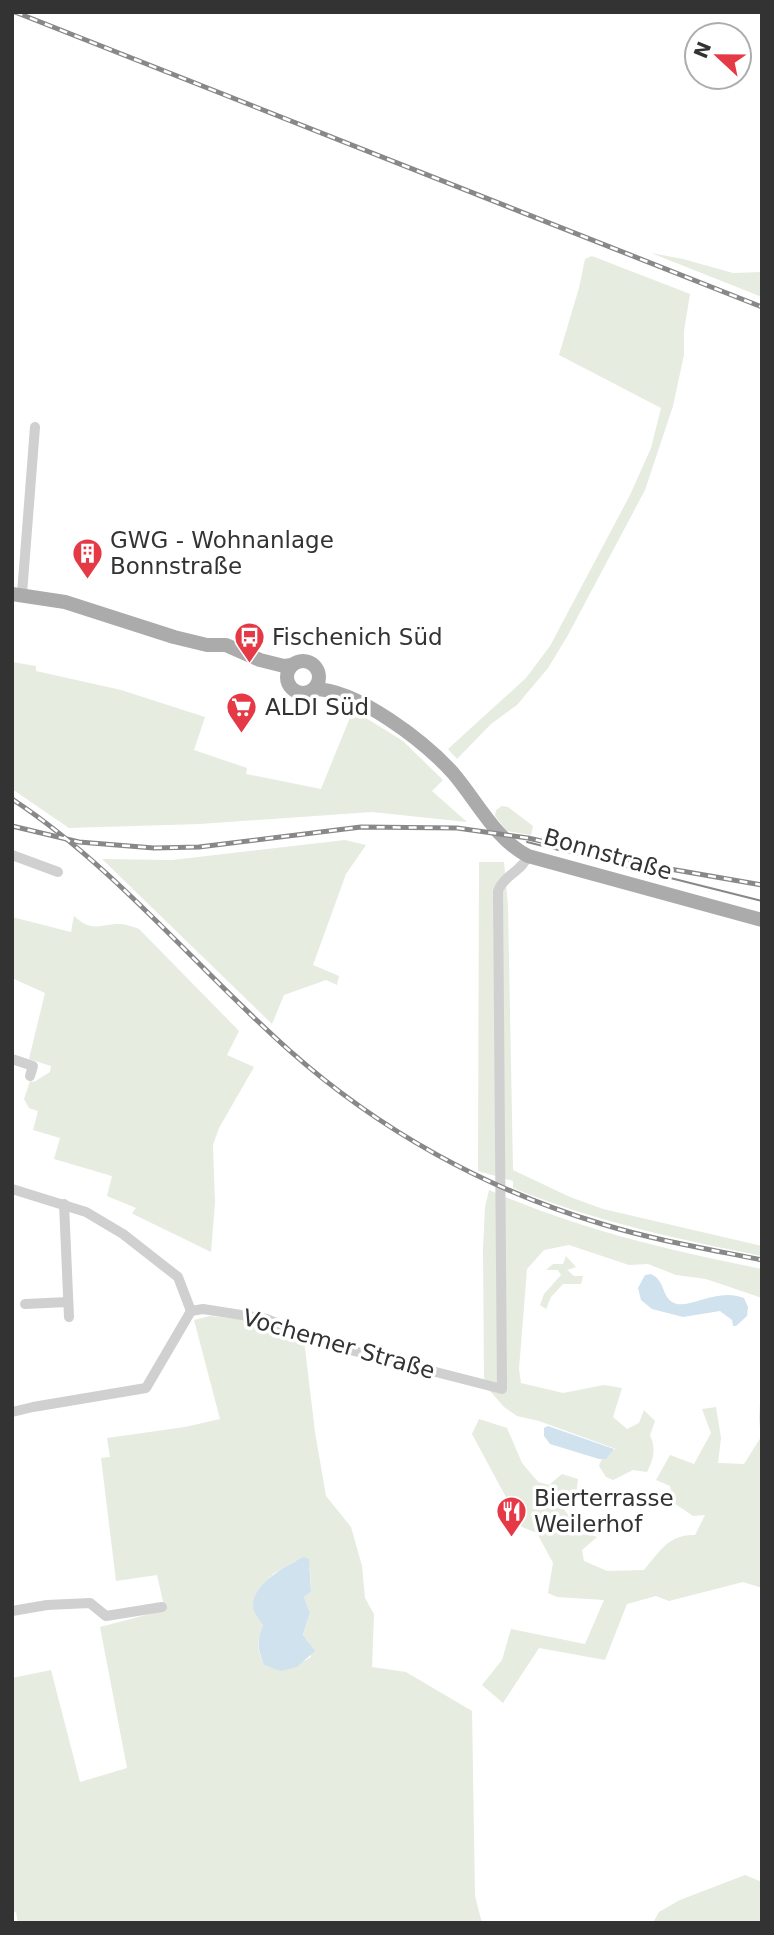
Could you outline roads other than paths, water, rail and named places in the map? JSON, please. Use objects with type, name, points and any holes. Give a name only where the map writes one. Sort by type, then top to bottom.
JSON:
[{"type":"main road","points":[[17,594],[65,602],[208,646],[226,645],[260,660],[284,666],[306,661],[315,665],[319,674],[317,685],[309,692],[298,692],[260,660]]},
{"type":"main road","points":[[288,682],[288,673],[292,666]]},
{"type":"main road","name":"Bonnstraße","points":[[319,674],[335,692]]},
{"type":"main road","name":"Bonnstraße","points":[[314,689],[335,692],[378,713],[411,735],[452,772],[510,845],[528,856],[762,920]]},
{"type":"street","points":[[17,594],[35,427]]},
{"type":"street","points":[[12,855],[58,872]]},
{"type":"street","name":"Vochemer Straße","points":[[191,1311],[203,1309],[267,1319],[323,1343],[502,1389],[498,891],[528,856]]},
{"type":"street","points":[[12,1059],[33,1066],[30,1076]]},
{"type":"street","points":[[12,1189],[64,1204],[104,1222],[172,1271],[182,1286],[191,1311],[146,1388],[12,1412]]},
{"type":"street","points":[[64,1204],[69,1317]]},
{"type":"street","points":[[25,1304],[68,1302]]},
{"type":"street","points":[[12,1611],[47,1605],[90,1603],[106,1616],[162,1606]]},
{"type":"water","points":[[651,1274],[674,1303],[687,1304],[734,1295],[744,1298],[748,1307],[747,1316],[733,1326],[732,1320],[720,1311],[683,1317],[652,1309],[641,1300],[638,1288],[645,1275]]},
{"type":"water","points":[[548,1426],[614,1449],[606,1459],[599,1459],[550,1444],[544,1436],[544,1428]]},
{"type":"water","points":[[304,1557],[309,1559],[311,1592],[304,1597],[310,1613],[303,1635],[315,1651],[297,1667],[281,1671],[264,1665],[259,1645],[263,1625],[254,1611],[253,1602],[262,1585],[288,1565]]},
{"type":"tram line","points":[[527,842],[762,901]]},
{"type":"railway","points":[[15,12],[762,307]]},
{"type":"railway","points":[[12,799],[87,856],[290,1051],[360,1107],[398,1131],[476,1175],[559,1210],[641,1235],[762,1260]]},
{"type":"railway","points":[[12,826],[79,842],[154,848],[199,847],[361,827],[457,828],[528,838],[647,865],[762,885]]},
{"type":"place","name":"GWG - Wohnanlage Bonnstraße","points":[[87,580]]},
{"type":"place","name":"Fischenich Süd","points":[[249,664]]},
{"type":"place","name":"ALDI Süd","points":[[242,734]]},
{"type":"place","name":"Bierterrasse Weilerhof","points":[[511,1538]]}]
